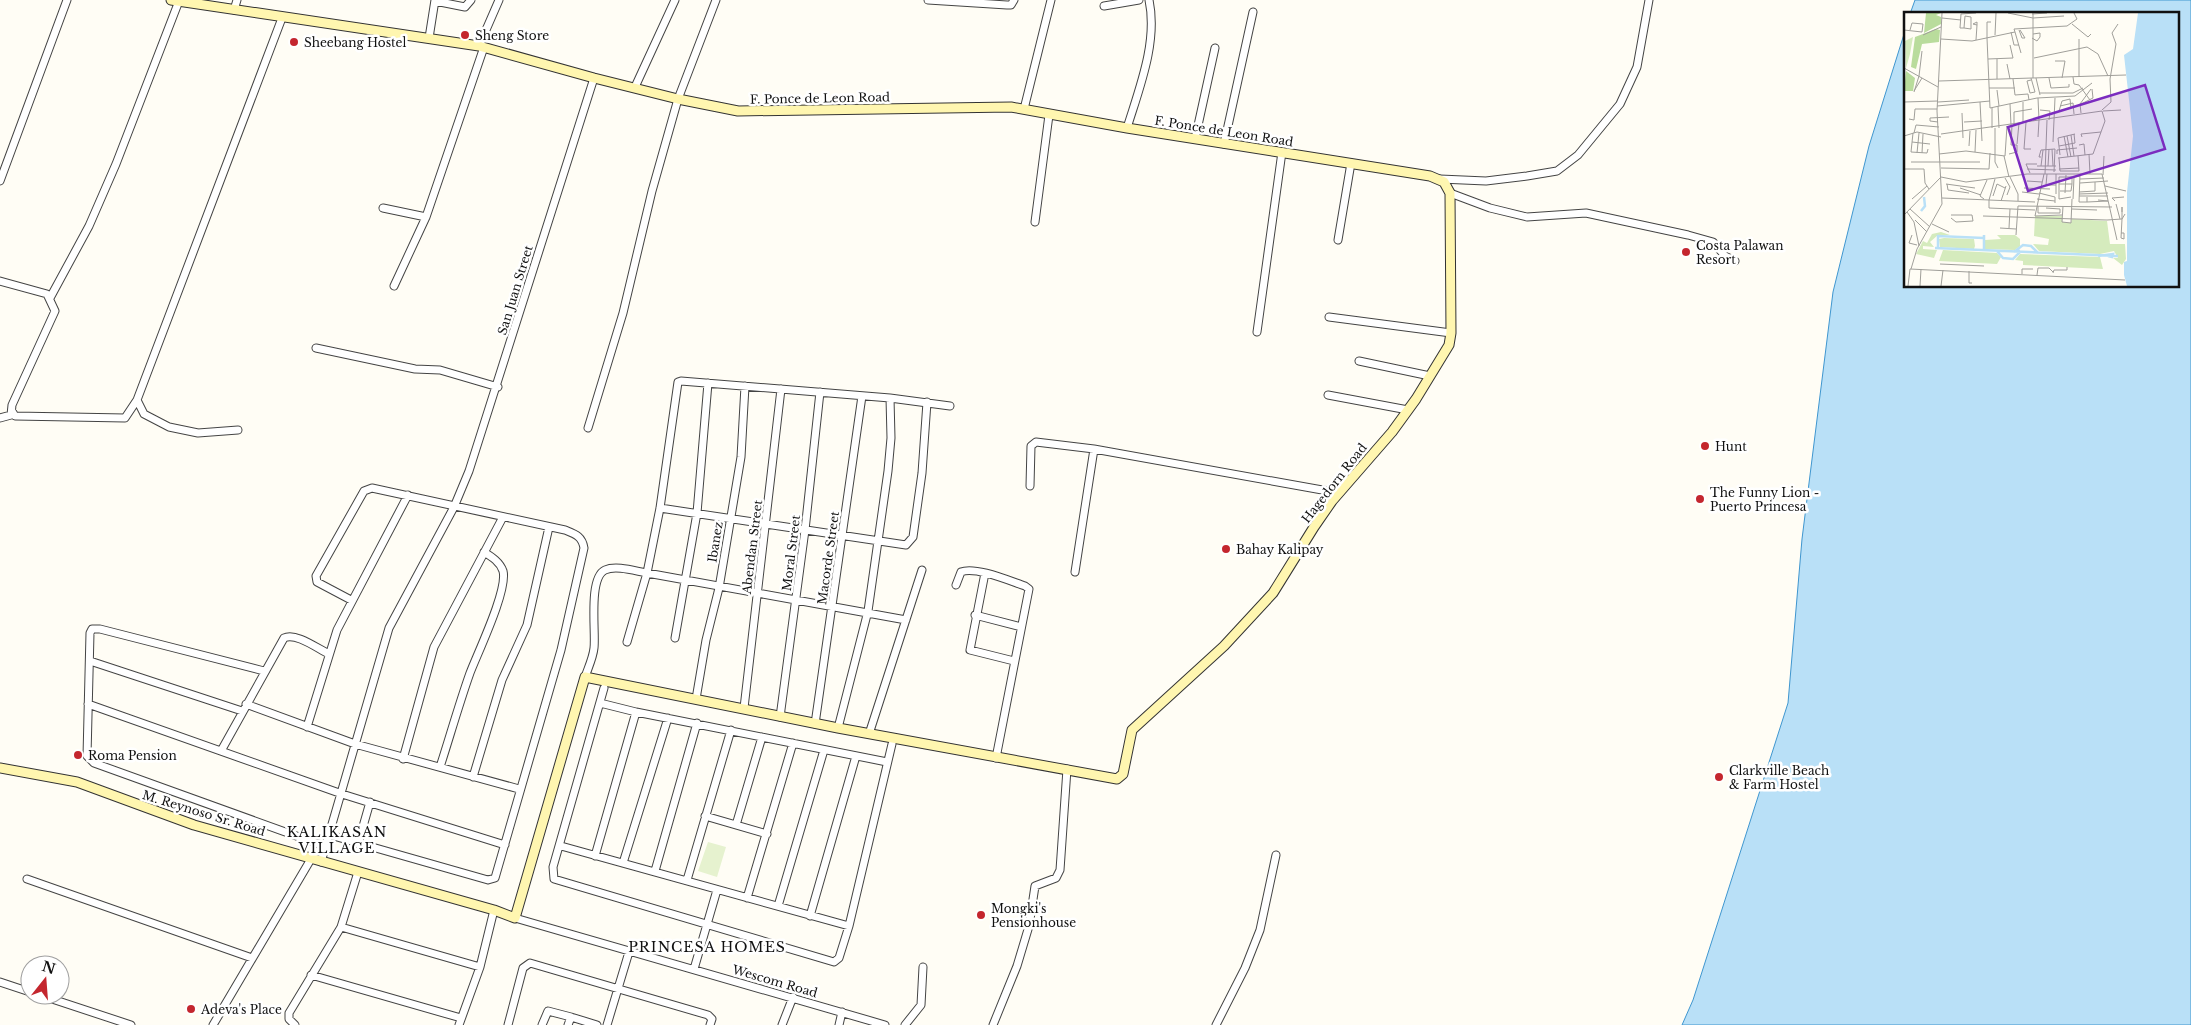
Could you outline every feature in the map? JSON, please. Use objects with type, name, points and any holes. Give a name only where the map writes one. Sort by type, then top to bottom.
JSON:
[{"type":"street","points":[[0,181],[67,0]]},
{"type":"street","points":[[234,10],[237,0]]},
{"type":"street","points":[[429,38],[435,1],[465,7],[471,0]]},
{"type":"street","points":[[394,286],[426,217],[499,0]]},
{"type":"street","points":[[634,87],[674,0]]},
{"type":"street","points":[[588,428],[623,313],[652,191],[678,99],[716,0]]},
{"type":"street","points":[[928,0],[1007,5],[1011,5],[1014,0]]},
{"type":"street","points":[[1024,109],[1051,0]]},
{"type":"street","points":[[1104,6],[1139,0]]},
{"type":"street","points":[[1128,128],[1142,78],[1152,23],[1150,0]]},
{"type":"street","points":[[1442,180],[1486,181],[1556,171],[1578,155],[1601,130],[1620,104],[1637,67],[1649,0]]},
{"type":"street","points":[[50,298],[90,226],[116,164],[175,1]]},
{"type":"street","name":"F. Ponce de Leon Road","points":[[175,1],[482,46],[594,78],[678,99],[751,112],[999,106],[1224,144],[1351,163],[1442,180]]},
{"type":"street","points":[[1224,144],[1253,12]]},
{"type":"street","points":[[12,411],[15,416],[125,418],[137,400],[282,18]]},
{"type":"street","points":[[1195,139],[1215,48]]},
{"type":"street","name":"San Juan Street","points":[[321,862],[327,847],[389,628],[454,507],[469,471],[498,387],[594,78]]},
{"type":"street","points":[[1035,222],[1049,115]]},
{"type":"street","points":[[1257,332],[1282,152]]},
{"type":"street","points":[[1338,240],[1351,163]]},
{"type":"street","name":"Hagedorn Road","points":[[1066,769],[1117,778],[1124,774],[1132,730],[1224,646],[1264,604],[1288,572],[1314,527],[1339,493],[1392,432],[1430,376],[1449,345],[1451,333],[1450,193],[1442,180]]},
{"type":"street","points":[[1450,193],[1490,208],[1527,217],[1586,213],[1688,235],[1713,242],[1725,256],[1734,261]]},
{"type":"street","points":[[383,208],[426,217]]},
{"type":"street","points":[[0,281],[40,291],[50,298],[54,310],[12,405],[11,415],[0,418]]},
{"type":"street","points":[[1329,317],[1451,333]]},
{"type":"street","points":[[316,348],[415,368],[440,370],[498,387]]},
{"type":"street","points":[[1359,361],[1430,376]]},
{"type":"street","points":[[627,642],[647,573],[660,508],[677,384],[682,381],[820,392],[890,398],[950,406]]},
{"type":"street","points":[[675,638],[696,513],[708,383]]},
{"type":"street","name":"Ibanez","points":[[696,699],[707,634],[720,588],[741,456],[745,386]]},
{"type":"street","name":"Abendan Street","points":[[744,708],[781,389]]},
{"type":"street","name":"Moral Street","points":[[780,717],[805,530],[820,392]]},
{"type":"street","points":[[1328,395],[1408,410]]},
{"type":"street","name":"Macorde Street","points":[[815,724],[862,396]]},
{"type":"street","points":[[838,728],[868,611],[888,472],[891,438],[890,398]]},
{"type":"street","points":[[137,400],[144,414],[169,426],[198,433],[238,430]]},
{"type":"street","points":[[660,508],[906,544],[912,540],[922,473],[927,402]]},
{"type":"street","points":[[1030,486],[1031,446],[1034,442],[1094,449],[1339,493]]},
{"type":"street","points":[[1075,572],[1094,449]]},
{"type":"street","points":[[330,835],[488,880],[492,880],[496,876],[519,789],[561,650],[584,548],[583,541],[576,534],[549,527],[372,488],[364,491],[316,576],[317,582],[351,600]]},
{"type":"street","points":[[307,728],[329,654],[351,600],[408,495]]},
{"type":"street","points":[[403,759],[434,647],[503,517]]},
{"type":"street","points":[[473,777],[502,680],[527,625],[549,527]]},
{"type":"street","points":[[440,767],[470,673],[497,603],[503,579],[500,565],[484,552]]},
{"type":"street","points":[[514,918],[594,651],[593,612],[599,576],[606,570],[616,569],[647,573],[720,588],[796,598],[868,611],[906,620]]},
{"type":"street","points":[[869,734],[922,570]]},
{"type":"street","points":[[956,585],[963,570],[985,573],[1029,589],[996,758]]},
{"type":"street","points":[[985,573],[975,615],[970,650],[1014,661]]},
{"type":"street","points":[[975,615],[1021,627]]},
{"type":"street","points":[[264,671],[95,628],[90,633],[87,752],[90,761],[327,847]]},
{"type":"street","points":[[220,751],[284,638],[287,636],[295,638],[329,654]]},
{"type":"street","points":[[90,662],[244,708],[403,759],[440,767],[519,789]]},
{"type":"street","points":[[585,677],[815,724],[996,758],[1066,769],[1060,870],[1056,878],[1035,886],[1024,942],[993,1025]]},
{"type":"street","points":[[604,688],[561,846],[553,867],[553,877],[555,880],[834,962],[839,958],[849,926],[892,744]]},
{"type":"street","points":[[600,703],[636,712],[887,762]]},
{"type":"street","points":[[88,704],[342,794],[505,845]]},
{"type":"street","points":[[595,856],[636,712]]},
{"type":"street","points":[[623,863],[668,718]]},
{"type":"street","points":[[655,871],[697,723]]},
{"type":"street","points":[[687,880],[731,730]]},
{"type":"street","points":[[736,825],[762,736]]},
{"type":"street","points":[[747,898],[793,743]]},
{"type":"street","points":[[778,906],[824,750]]},
{"type":"street","points":[[810,916],[856,756]]},
{"type":"street","name":"M. Reynoso Sr. Road","points":[[0,768],[77,782],[157,813],[321,862],[494,910],[514,918]]},
{"type":"street","points":[[358,844],[370,802]]},
{"type":"street","points":[[705,816],[767,834]]},
{"type":"street","points":[[561,846],[849,926]]},
{"type":"street","points":[[1216,1025],[1245,968],[1260,930],[1276,855]]},
{"type":"street","points":[[213,1025],[311,859]]},
{"type":"street","points":[[295,1025],[289,1019],[289,1013],[340,927],[358,872]]},
{"type":"street","points":[[27,879],[252,958]]},
{"type":"street","points":[[694,969],[717,890]]},
{"type":"street","points":[[311,975],[460,1022],[480,967],[494,910]]},
{"type":"street","name":"Wescom Road","points":[[514,918],[885,1025]]},
{"type":"street","points":[[340,927],[480,967]]},
{"type":"street","points":[[607,1025],[629,952]]},
{"type":"street","points":[[508,1025],[523,968],[527,964],[534,964],[619,988],[710,1016],[712,1019],[710,1025]]},
{"type":"street","points":[[905,1025],[921,1006],[923,968]]},
{"type":"street","points":[[0,982],[20,989]]},
{"type":"street","points":[[782,1025],[793,997]]},
{"type":"street","points":[[70,1005],[131,1025]]},
{"type":"street","points":[[542,1025],[548,1011],[597,1025]]},
{"type":"street","points":[[839,1025],[842,1012]]},
{"type":"street","points":[[568,1025],[570,1017]]},
{"type":"green space","points":[[708,842],[726,847],[717,877],[698,871]]},
{"type":"water","points":[[1915,0],[2191,0],[2191,1025],[1682,1025],[1693,1000],[1788,703],[1802,539],[1833,292],[1869,146],[1904,34],[1904,288],[2178,288],[2178,12],[1911,12]]},
{"type":"place","name":"Sheng Store","points":[[465,35]]},
{"type":"place","name":"Sheebang Hostel","points":[[294,42]]},
{"type":"place","name":"Costa Palawan Resort","points":[[1686,252]]},
{"type":"place","name":"Hunt","points":[[1705,446]]},
{"type":"place","name":"The Funny Lion - Puerto Princesa","points":[[1700,499]]},
{"type":"place","name":"Bahay Kalipay","points":[[1226,549]]},
{"type":"place","name":"Roma Pension","points":[[78,755]]},
{"type":"place","name":"Clarkville Beach & Farm Hostel","points":[[1719,777]]},
{"type":"place","name":"Mongki's Pensionhouse","points":[[981,915]]},
{"type":"place","name":"Adeva's Place","points":[[191,1009]]},
{"type":"district","name":"KALIKASAN VILLAGE","points":[[337,840]]},
{"type":"district","name":"PRINCESA HOMES","points":[[707,947]]}]
